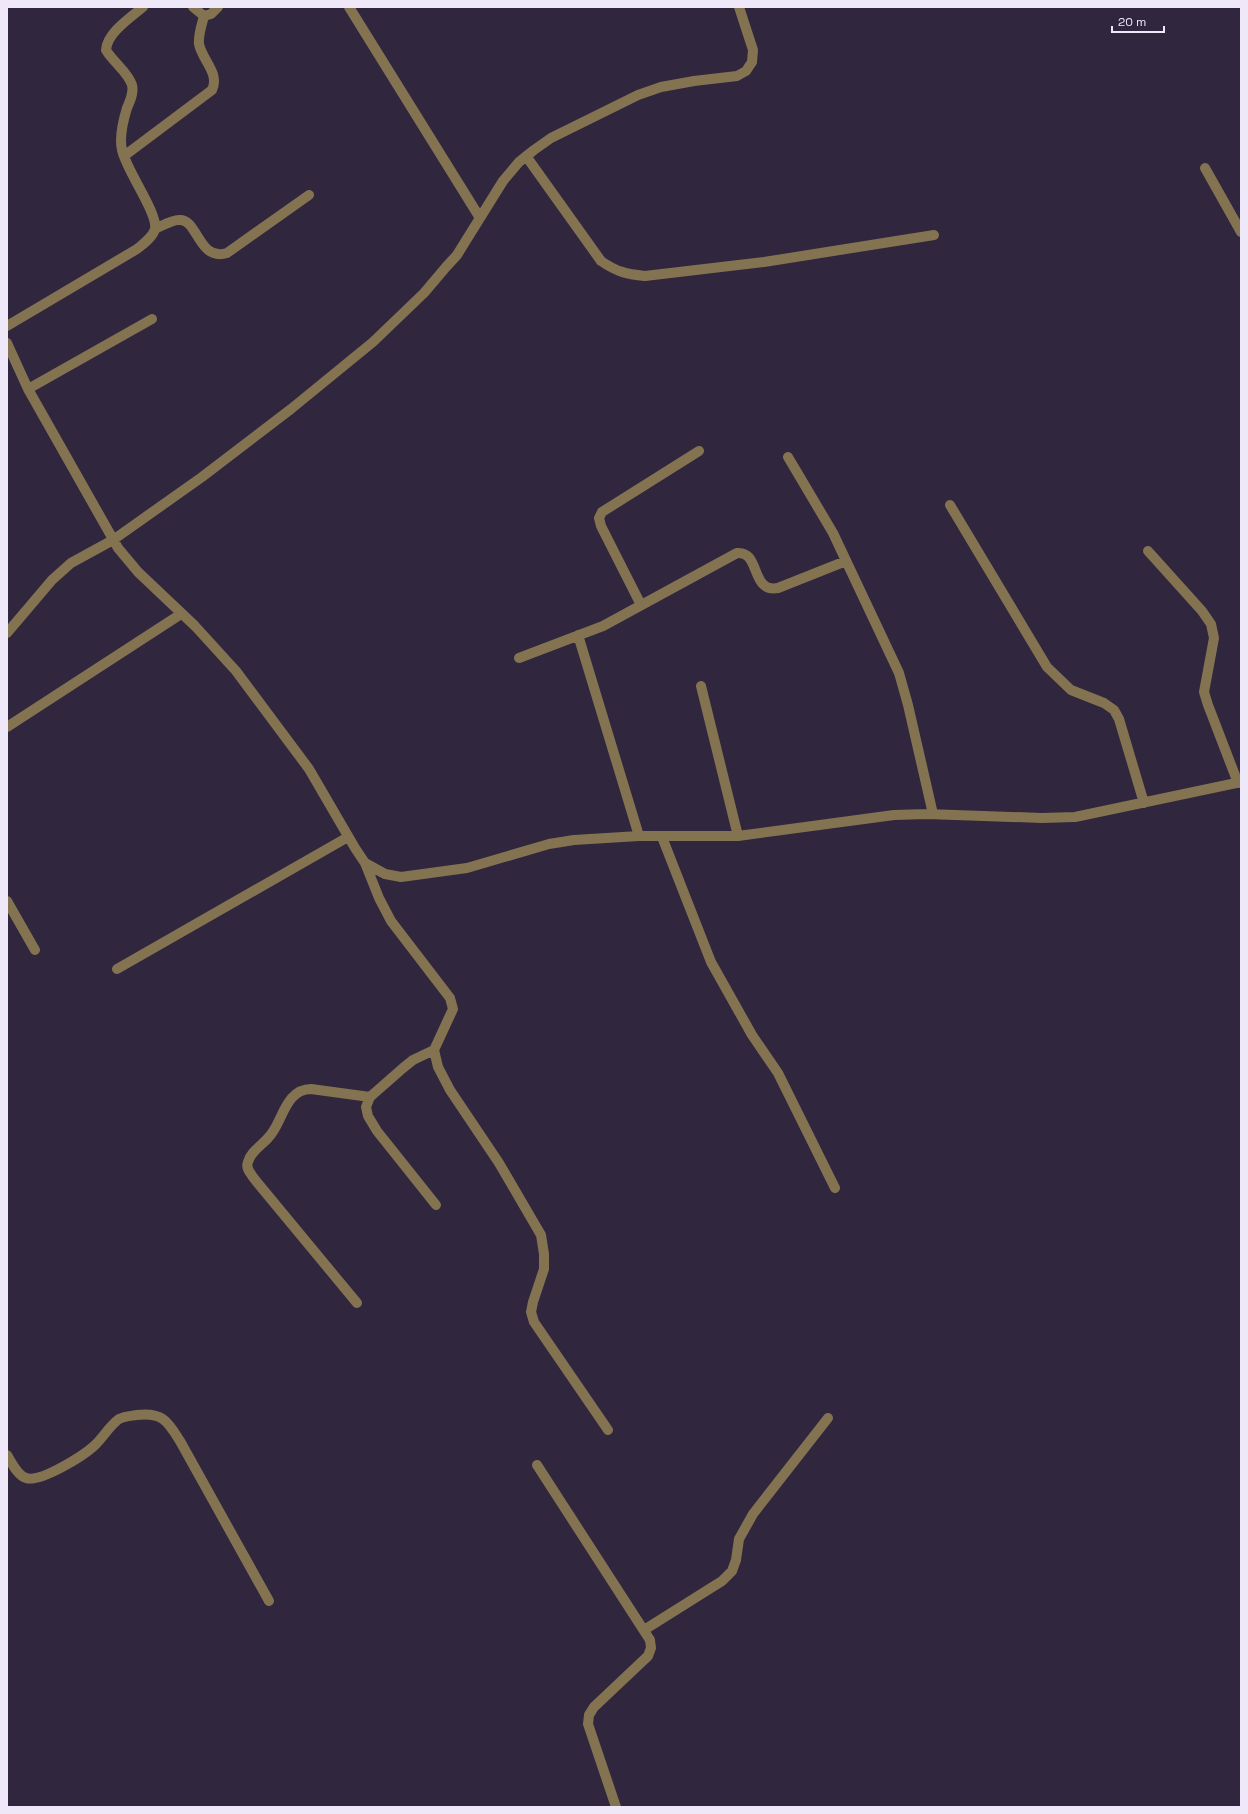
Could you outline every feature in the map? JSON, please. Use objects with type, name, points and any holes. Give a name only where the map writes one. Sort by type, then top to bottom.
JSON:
[{"type":"street","points":[[143,7],[110,37],[106,45],[106,50],[109,56],[130,80],[132,86],[132,94],[120,137],[124,156],[154,218],[155,229]]},
{"type":"street","points":[[193,7],[204,16]]},
{"type":"street","points":[[204,16],[210,14],[218,7]]},
{"type":"street","points":[[349,7],[480,218]]},
{"type":"street","points":[[7,633],[52,580],[71,563],[113,540],[227,458],[291,409],[373,342],[424,293],[446,268],[457,254],[503,181],[526,156],[551,138],[638,95],[661,87],[694,81],[737,76],[746,71],[752,62],[753,50],[739,7]]},
{"type":"street","points":[[124,156],[212,90],[215,83],[214,76],[199,42],[204,16]]},
{"type":"street","points":[[526,156],[601,261],[612,269],[625,274],[645,276],[764,262],[934,235]]},
{"type":"street","points":[[1205,168],[1241,232]]},
{"type":"street","points":[[7,326],[137,249],[149,238],[155,229],[178,220],[185,220],[191,226],[202,244],[211,252],[220,255],[227,252],[309,195]]},
{"type":"street","points":[[28,389],[152,320]]},
{"type":"street","points":[[7,343],[28,389],[118,548],[138,572],[182,614],[236,671],[294,748],[309,769],[348,837],[365,863],[379,898],[391,921],[450,998],[453,1009],[434,1050],[438,1067],[450,1090],[499,1163],[541,1235],[544,1254],[544,1269],[531,1312],[534,1322],[608,1430]]},
{"type":"street","points":[[641,605],[601,526],[600,518],[602,512],[699,451]]},
{"type":"street","points":[[788,457],[833,533],[899,673],[908,705],[933,814]]},
{"type":"street","points":[[950,504],[1047,666],[1072,690],[1104,703],[1114,710],[1119,719],[1144,803]]},
{"type":"street","points":[[365,863],[385,874],[401,877],[467,868],[549,844],[574,840],[639,836],[738,836],[894,815],[933,814],[1042,818],[1075,817],[1239,782],[1204,692],[1214,638],[1211,624],[1202,611],[1148,551]]},
{"type":"street","points":[[519,658],[603,626],[737,554],[743,553],[749,556],[759,580],[765,587],[770,589],[778,588],[846,561]]},
{"type":"street","points":[[7,727],[182,614]]},
{"type":"street","points":[[578,635],[639,836]]},
{"type":"street","points":[[701,686],[738,836]]},
{"type":"street","points":[[117,969],[348,837]]},
{"type":"street","points":[[662,837],[711,962],[752,1035],[778,1073],[835,1188]]},
{"type":"street","points":[[7,901],[35,950]]},
{"type":"street","points":[[434,1050],[413,1060],[370,1097],[366,1107],[368,1116],[436,1205]]},
{"type":"street","points":[[357,1303],[247,1169],[247,1163],[251,1154],[272,1133],[291,1098],[299,1092],[311,1088],[370,1097]]},
{"type":"street","points":[[7,1455],[21,1476],[31,1479],[40,1478],[86,1452],[119,1419],[142,1414],[162,1417],[180,1441],[270,1601]]},
{"type":"street","points":[[644,1630],[722,1581],[732,1571],[740,1539],[753,1514],[828,1418]]},
{"type":"street","points":[[537,1465],[650,1640],[651,1648],[648,1656],[594,1707],[589,1715],[588,1724],[616,1807]]}]
